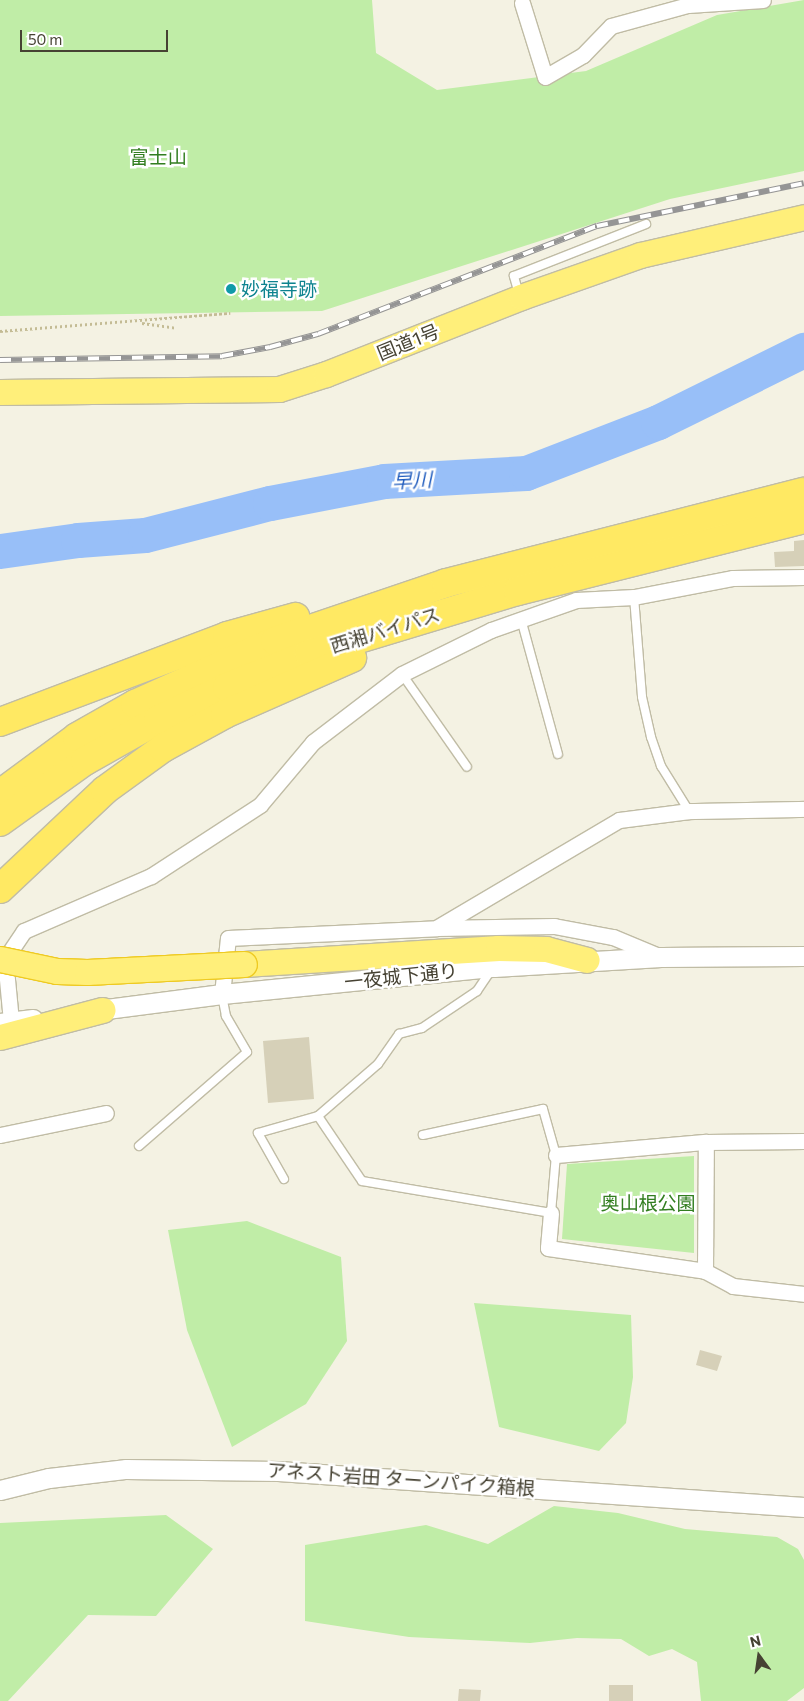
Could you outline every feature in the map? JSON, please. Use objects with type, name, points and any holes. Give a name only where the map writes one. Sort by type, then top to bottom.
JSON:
[{"type":"highway","name":"国道1号","points":[[0,392],[279,389],[326,374],[521,297],[640,255],[804,217]]},
{"type":"highway","name":"西湘バイパス","points":[[0,794],[77,737],[200,672],[351,613],[446,583],[804,492]]},
{"type":"highway","name":"西湘バイパス","points":[[0,822],[85,761],[158,720],[227,687],[309,654],[518,591],[804,519]]},
{"type":"highway","points":[[5,721],[227,636],[285,619],[446,583]]},
{"type":"highway","points":[[0,888],[105,790],[163,748],[225,714],[319,672],[518,591]]},
{"type":"highway","points":[[0,958],[31,967],[80,972],[498,948],[546,949],[587,960]]},
{"type":"highway","points":[[4,1027],[102,1010]]},
{"type":"street","points":[[522,2],[545,77],[583,55],[611,26],[688,5],[763,0]]},
{"type":"street","points":[[4,1027],[5,959],[24,931],[151,876],[260,804],[312,742],[402,674],[491,630],[576,600],[634,597],[733,578],[804,578]]},
{"type":"street","points":[[437,928],[619,820],[689,810],[804,808]]},
{"type":"street","points":[[222,994],[228,938],[437,928],[554,926],[613,937],[661,957]]},
{"type":"street","name":"一夜城下通り","points":[[102,1010],[222,994],[494,967],[661,957],[804,956]]},
{"type":"street","points":[[0,1135],[106,1113]]},
{"type":"street","points":[[556,1155],[706,1142],[804,1140]]},
{"type":"street","points":[[705,1272],[706,1142]]},
{"type":"street","points":[[551,1213],[548,1248],[705,1272],[733,1286],[804,1294]]},
{"type":"street","name":"アネスト岩田 ターンパイク箱根","points":[[0,1490],[49,1478],[126,1469],[278,1471],[804,1507]]},
{"type":"lane","points":[[521,297],[514,276],[646,224]]},
{"type":"lane","points":[[634,597],[642,696],[650,737],[661,766],[689,810]]},
{"type":"lane","points":[[520,620],[558,754]]},
{"type":"lane","points":[[402,674],[467,767]]},
{"type":"lane","points":[[284,1179],[258,1133],[318,1116],[378,1064],[399,1034],[422,1028],[477,991],[494,967]]},
{"type":"lane","points":[[139,1146],[247,1052],[226,1016],[222,994]]},
{"type":"lane","points":[[318,1116],[362,1182],[551,1213],[556,1155],[543,1109],[422,1135]]},
{"type":"path","points":[[0,331],[136,322],[230,313]]},
{"type":"path","points":[[136,322],[177,328]]},
{"type":"green space","name":"富士山","points":[[0,0],[372,0],[376,53],[437,90],[586,71],[717,15],[804,0],[804,171],[670,199],[322,311],[0,316]]},
{"type":"green space","name":"奥山根公園","points":[[694,1156],[694,1253],[562,1239],[567,1164]]},
{"type":"green space","points":[[247,1221],[341,1257],[347,1341],[306,1404],[232,1447],[187,1330],[168,1230]]},
{"type":"green space","points":[[474,1303],[631,1315],[633,1377],[626,1423],[599,1451],[499,1427]]},
{"type":"green space","points":[[554,1506],[618,1513],[685,1529],[777,1537],[798,1549],[804,1560],[804,1688],[787,1701],[701,1701],[697,1662],[672,1649],[649,1656],[621,1639],[577,1638],[530,1643],[409,1637],[305,1621],[305,1545],[426,1525],[488,1544]]},
{"type":"green space","points":[[166,1515],[213,1549],[156,1616],[88,1615],[8,1701],[0,1701],[0,1523]]},
{"type":"building","points":[[236,284],[238,292],[228,294],[227,286]]},
{"type":"building","points":[[804,540],[804,566],[775,567],[774,552],[794,551],[794,541]]},
{"type":"building","points":[[309,1037],[314,1099],[268,1103],[263,1041]]},
{"type":"building","points":[[700,1350],[722,1356],[717,1371],[696,1365]]},
{"type":"building","points":[[609,1685],[633,1685],[633,1701],[609,1701]]},
{"type":"building","points":[[459,1689],[481,1690],[480,1701],[458,1701]]},
{"type":"waterway","name":"早川","points":[[0,551],[78,540],[145,535],[270,503],[384,481],[526,473],[658,422],[804,350]]},
{"type":"railway","points":[[0,360],[222,356],[270,347],[318,334],[597,226],[804,183]]},
{"type":"place","name":"妙福寺跡","points":[[231,289]]}]
